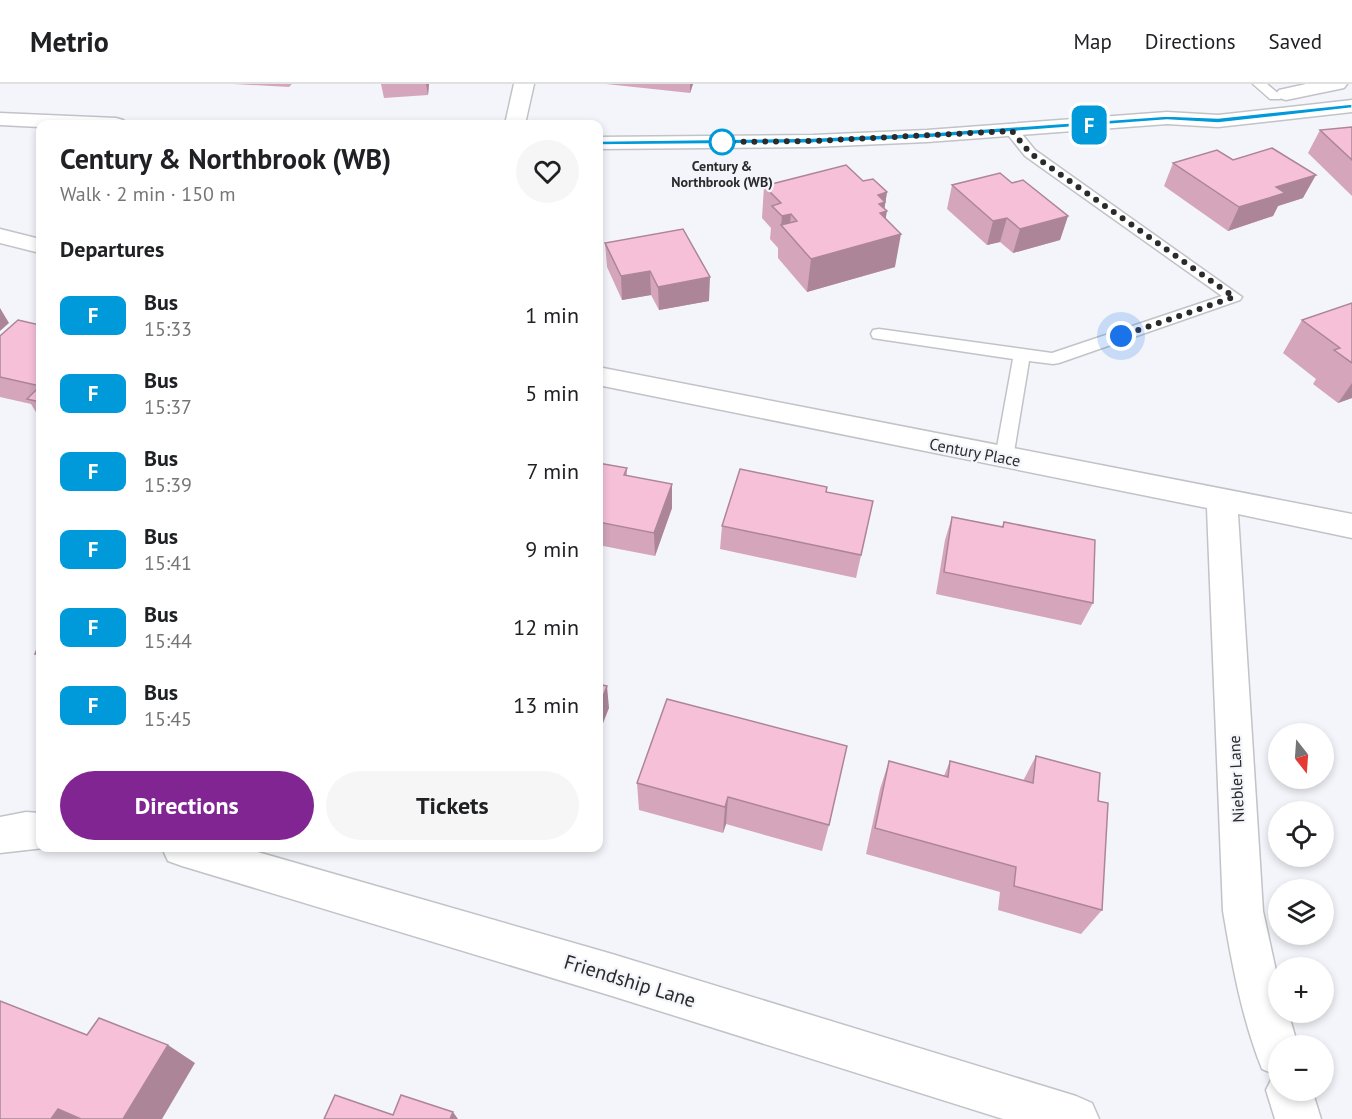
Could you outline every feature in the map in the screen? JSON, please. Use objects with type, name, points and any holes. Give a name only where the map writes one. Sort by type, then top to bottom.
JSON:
[{"type":"street","points":[[515,120],[524,84]]},
{"type":"street","points":[[1167,118],[1201,106],[1267,90],[1337,84]]},
{"type":"street","points":[[603,143],[813,141],[1012,131],[1167,118],[1218,121],[1352,106]]},
{"type":"street","points":[[0,120],[36,121]]},
{"type":"street","points":[[0,236],[36,245]]},
{"type":"street","name":"Century Place","points":[[603,377],[1352,526]]},
{"type":"street","name":"Niebler Lane","points":[[1222,501],[1243,911],[1254,971],[1273,1035]]},
{"type":"street","points":[[0,835],[26,830],[36,831]]},
{"type":"street","name":"Friendship Lane","points":[[196,852],[612,975],[1076,1119]]},
{"type":"street","points":[[1292,1101],[1298,1119]]},
{"type":"lane","points":[[879,334],[1053,359],[1234,297],[1030,153],[1012,131]]},
{"type":"lane","points":[[1004,458],[1022,354]]},
{"type":"building","points":[[1352,127],[1352,160],[1320,130]]},
{"type":"building","points":[[1272,148],[1316,175],[1276,187],[1285,193],[1239,207],[1173,163],[1217,150],[1233,160]]},
{"type":"building","points":[[846,165],[863,181],[873,179],[887,192],[878,195],[885,202],[879,204],[887,211],[880,213],[901,234],[811,259],[781,225],[797,221],[791,214],[782,216],[772,206],[781,203],[764,186]]},
{"type":"building","points":[[1000,173],[1012,183],[1023,180],[1068,216],[1020,229],[1007,218],[993,221],[952,185]]},
{"type":"building","points":[[683,229],[710,277],[658,287],[650,271],[621,276],[605,243]]},
{"type":"building","points":[[1352,303],[1352,363],[1334,350],[1340,348],[1302,320]]},
{"type":"building","points":[[18,320],[36,324],[36,385],[0,377],[0,336]]},
{"type":"building","points":[[36,390],[36,401],[27,399]]},
{"type":"building","points":[[603,464],[627,468],[624,475],[672,484],[654,533],[603,523]]},
{"type":"building","points":[[740,469],[827,487],[826,492],[873,501],[861,555],[722,526]]},
{"type":"building","points":[[952,517],[1003,527],[1004,522],[1095,540],[1093,603],[944,572]]},
{"type":"building","points":[[667,699],[847,746],[829,825],[728,797],[725,807],[637,783]]},
{"type":"building","points":[[1036,756],[1100,773],[1098,801],[1108,803],[1102,910],[1014,886],[1016,867],[875,828],[889,761],[948,777],[950,761],[1033,783]]},
{"type":"building","points":[[0,1001],[87,1035],[99,1018],[168,1045],[123,1119],[81,1119],[58,1109],[51,1119],[0,1119]]},
{"type":"building","points":[[335,1095],[393,1115],[401,1095],[453,1112],[450,1119],[324,1119]]},
{"type":"bus line","name":"F","points":[[603,143],[813,141],[927,136],[1167,118],[1218,121],[1352,106]]},
{"type":"place","name":"Century & Northbrook (WB)","points":[[722,142]]},
{"type":"route","points":[[722,142],[813,141],[1012,131],[1030,153],[1234,297],[1121,336]]}]
